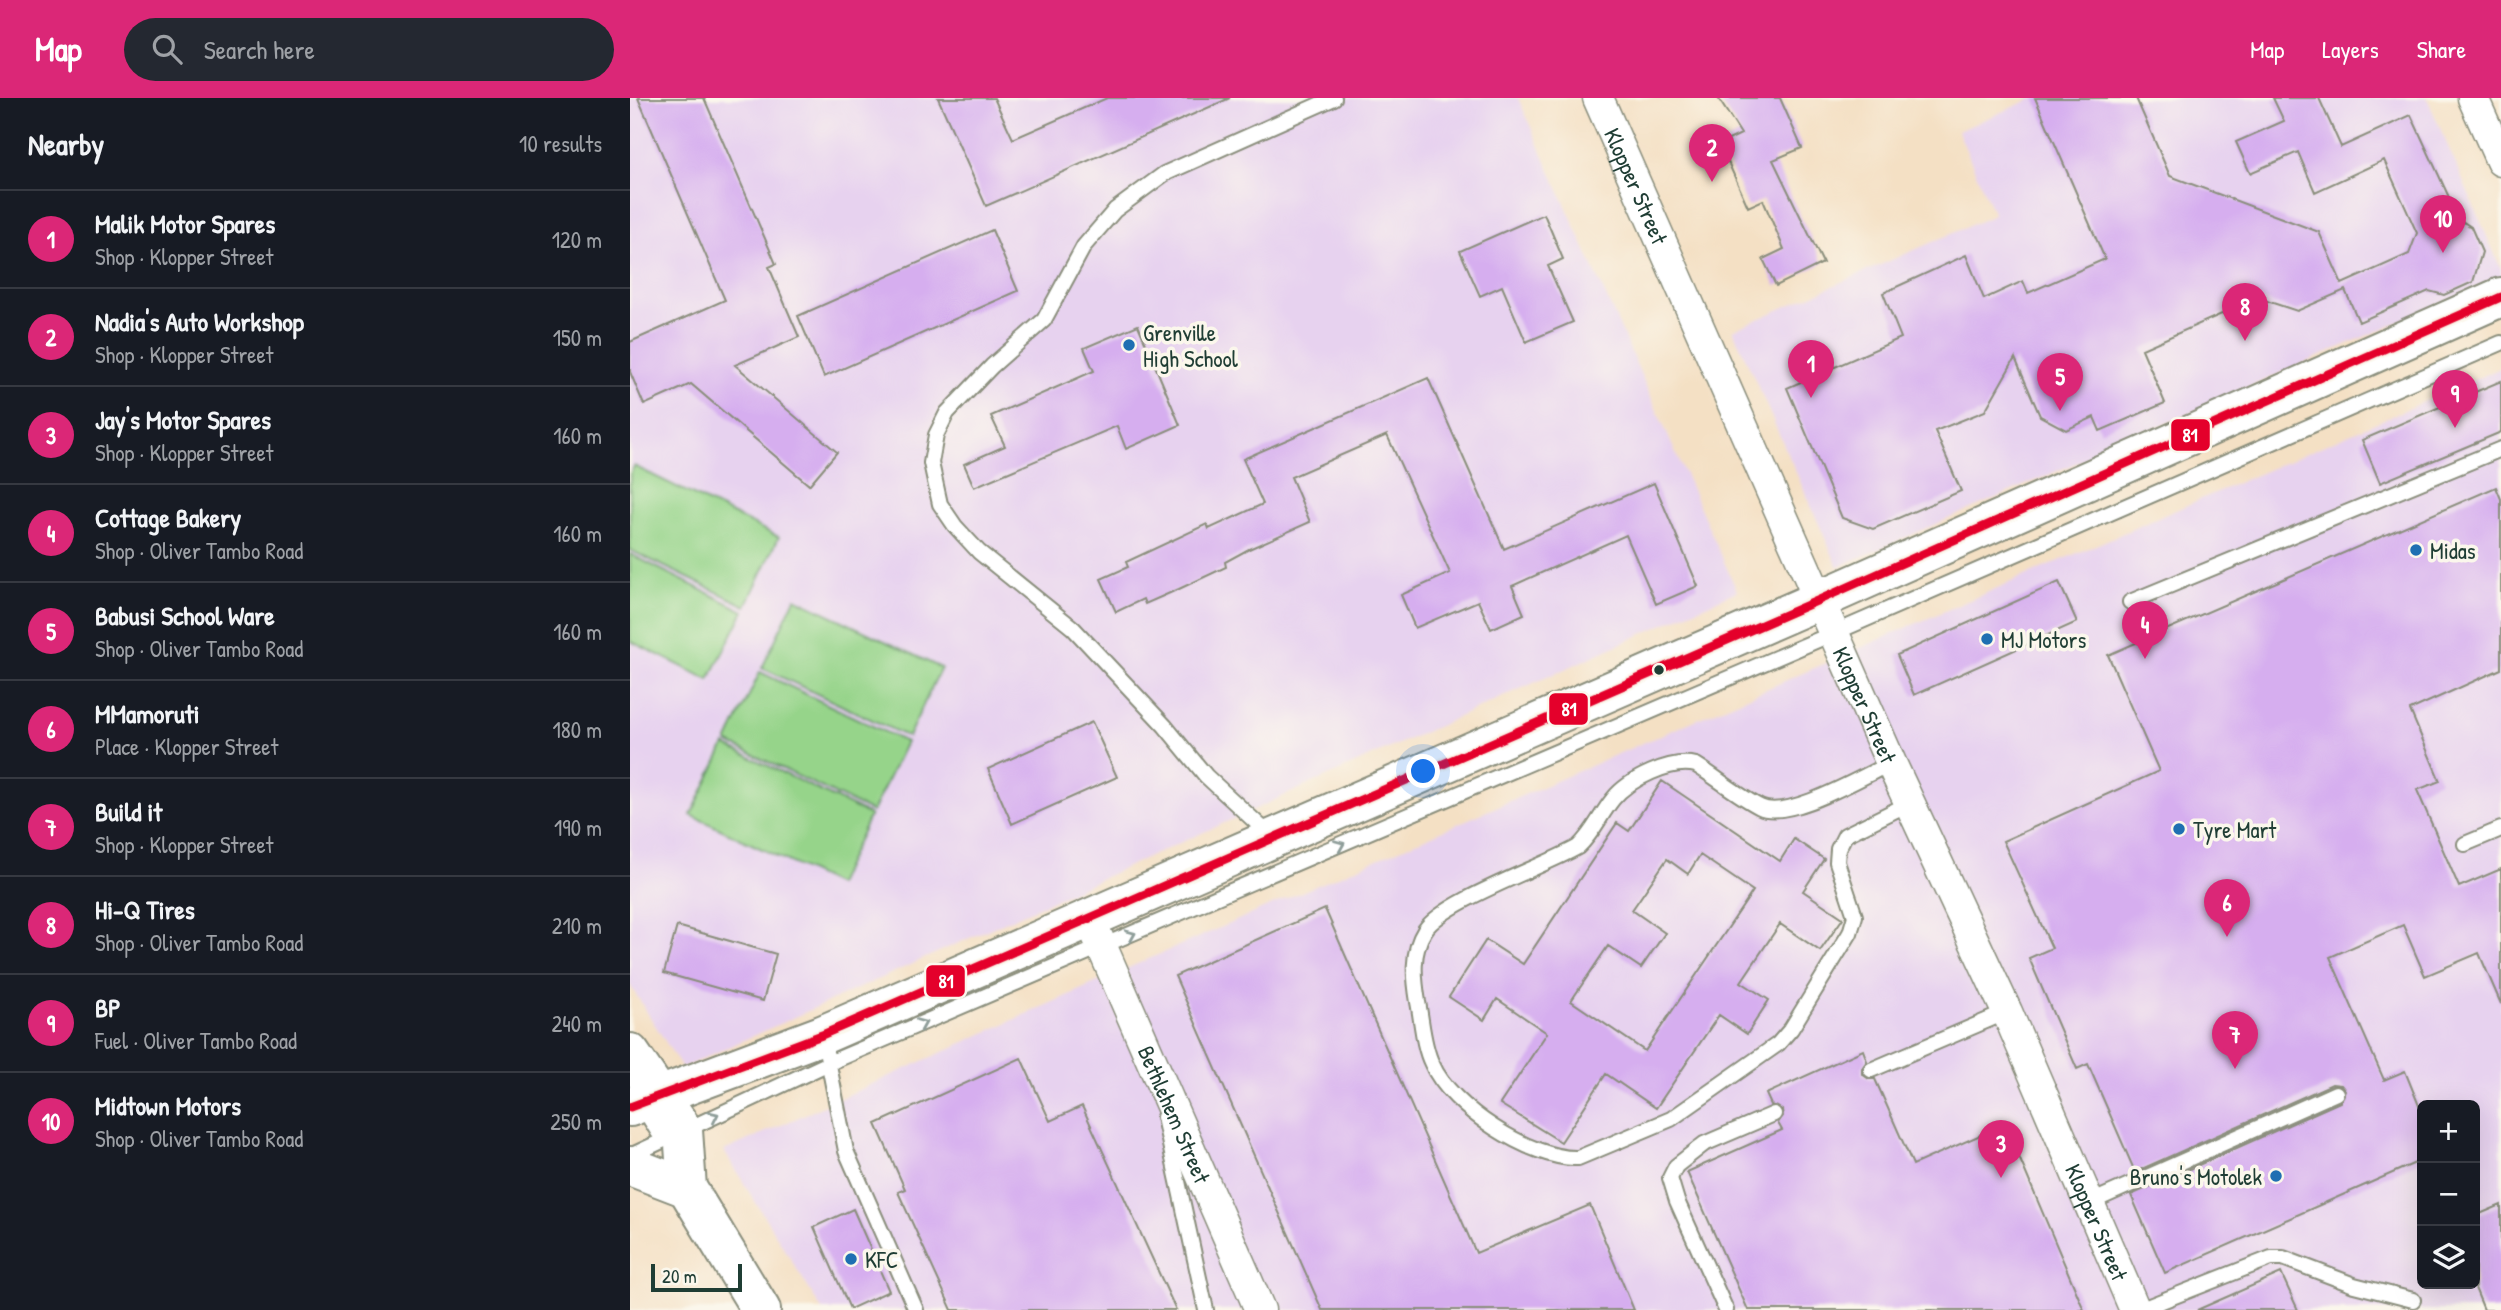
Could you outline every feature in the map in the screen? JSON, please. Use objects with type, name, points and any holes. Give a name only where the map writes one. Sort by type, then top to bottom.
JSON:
[{"type":"main road","points":[[639,1098],[826,1049],[1097,932],[1274,838],[1827,617],[2501,297]]},
{"type":"main road","points":[[630,1053],[639,1098],[673,1135],[687,1188],[761,1310]]},
{"type":"main road","points":[[630,1166],[687,1188]]},
{"type":"street","name":"Klopper Street","points":[[1598,98],[1891,763],[2007,1012],[2137,1310]]},
{"type":"street","points":[[2473,98],[2501,161]]},
{"type":"street","name":"Bethlehem Street","points":[[1097,932],[1260,1310]]},
{"type":"lane","points":[[1274,838],[1206,776],[1165,726],[1073,628],[979,552],[955,526],[940,504],[931,463],[936,435],[947,413],[992,366],[1044,320],[1084,246],[1115,210],[1164,174],[1334,98]]},
{"type":"lane","points":[[1097,932],[1827,617],[2501,343]]},
{"type":"lane","points":[[2130,602],[2501,449]]},
{"type":"lane","points":[[1891,763],[1787,809],[1761,807],[1696,765],[1685,763],[1674,764],[1621,789],[1593,834],[1578,847],[1450,909],[1427,928],[1416,947],[1415,982],[1432,1064],[1451,1094],[1468,1109],[1544,1153],[1561,1159],[1578,1158],[1671,1119],[1778,1044],[1791,1029],[1850,933],[1855,916],[1837,862],[1838,849],[1845,835],[1910,803]]},
{"type":"lane","points":[[2465,844],[2501,829]]},
{"type":"lane","points":[[1871,1070],[2007,1012]]},
{"type":"lane","points":[[630,1156],[673,1135],[826,1049],[846,1151],[916,1310]]},
{"type":"lane","points":[[1152,1061],[1206,1310]]},
{"type":"lane","points":[[2090,1203],[2336,1093]]},
{"type":"lane","points":[[1726,1310],[1677,1201],[1670,1178],[1675,1166],[1704,1143],[1774,1114]]},
{"type":"lane","points":[[2137,1310],[2271,1258],[2283,1258],[2354,1285],[2413,1300]]},
{"type":"shaded area","name":"Grenville High School","points":[[630,98],[1518,98],[1737,591],[682,1068],[630,985]]},
{"type":"shaded area","points":[[2034,98],[2427,98],[2501,269],[2501,277],[1838,567],[1733,330],[1994,215],[1958,131]]},
{"type":"shaded area","points":[[2501,368],[2501,1310],[822,1310],[724,1151],[1135,965]]},
{"type":"green space","points":[[634,466],[779,537],[746,606],[630,550],[630,474]]},
{"type":"green space","points":[[630,554],[744,611],[709,680],[630,641]]},
{"type":"green space","points":[[795,598],[941,668],[908,737],[762,668]]},
{"type":"green space","points":[[760,672],[906,742],[872,812],[727,742]]},
{"type":"green space","points":[[725,745],[870,815],[837,885],[691,815]]},
{"type":"building","points":[[638,98],[704,98],[776,264],[769,267],[799,337],[735,365],[837,452],[809,485],[691,384],[644,405],[630,372],[630,342],[725,300]]},
{"type":"building","points":[[938,98],[994,98],[1013,139],[1107,98],[1230,98],[986,206]]},
{"type":"building","points":[[1718,98],[1780,98],[1802,148],[1773,160],[1823,263],[1776,286],[1763,259],[1784,249],[1763,200],[1748,207],[1720,144],[1741,134]]},
{"type":"building","points":[[2035,98],[2136,98],[2170,176],[2319,232],[2342,284],[2409,254],[2417,233],[2384,160],[2315,192],[2298,152],[2250,173],[2236,142],[2284,121],[2273,98],[2319,98],[2341,147],[2411,115],[2459,219],[2471,227],[2482,252],[2473,282],[2444,295],[2429,291],[2359,322],[2345,290],[2297,311],[2258,298],[2142,349],[2165,403],[2100,431],[2094,417],[2066,430],[2040,416],[2015,358],[1985,411],[1935,431],[1961,491],[1873,529],[1842,518],[1787,388],[1901,338],[1883,293],[1966,255],[1984,299],[2023,281],[2028,293],[2105,259]]},
{"type":"building","points":[[1544,214],[1563,259],[1548,266],[1573,322],[1526,342],[1502,286],[1480,296],[1460,251]]},
{"type":"building","points":[[992,230],[1018,291],[824,377],[798,316]]},
{"type":"building","points":[[1138,325],[1180,425],[1126,449],[1117,426],[974,487],[964,464],[1005,446],[991,416],[1094,371],[1084,348]]},
{"type":"building","points":[[1428,378],[1504,549],[1654,483],[1698,586],[1656,604],[1626,535],[1512,586],[1524,614],[1491,629],[1478,601],[1415,628],[1401,595],[1450,573],[1387,435],[1291,477],[1310,522],[1249,549],[1225,562],[1226,567],[1179,589],[1145,604],[1143,599],[1116,612],[1101,579],[1128,567],[1126,562],[1207,524],[1209,529],[1263,504],[1243,459]]},
{"type":"building","points":[[2501,381],[2501,432],[2380,483],[2362,440]]},
{"type":"building","points":[[2496,487],[2501,499],[2501,669],[2410,710],[2440,781],[2417,790],[2459,887],[2501,869],[2501,1004],[2479,953],[2425,976],[2403,925],[2330,957],[2384,1080],[2405,1071],[2417,1101],[2417,1162],[2165,1273],[2131,1195],[2340,1102],[2345,1090],[2341,1085],[2332,1084],[2135,1172],[2088,1064],[2077,1069],[2029,958],[2052,948],[2003,841],[2159,771],[2108,655]]},
{"type":"building","name":"MJ Motors","points":[[2059,582],[2077,622],[1914,695],[1897,655]]},
{"type":"building","points":[[1092,722],[1117,777],[1012,824],[988,769]]},
{"type":"building","points":[[1662,781],[1780,861],[1794,839],[1824,859],[1803,891],[1843,918],[1820,951],[1780,924],[1741,982],[1769,1000],[1747,1034],[1719,1015],[1656,1108],[1606,1074],[1561,1142],[1500,1104],[1547,1033],[1497,999],[1484,1020],[1449,997],[1486,940],[1523,964],[1617,823],[1629,831]],"holes":[[[1700,855],[1753,891],[1645,1051],[1571,1001],[1608,946],[1641,968],[1665,933],[1632,910],[1667,859],[1688,874]]]},
{"type":"building","points":[[1325,909],[1476,1253],[1590,1205],[1634,1310],[1322,1310],[1175,976]]},
{"type":"building","points":[[677,926],[776,954],[763,1001],[664,973]]},
{"type":"building","points":[[1863,1050],[1867,1061],[1862,1068],[1862,1074],[1869,1079],[1875,1079],[1913,1165],[2005,1124],[2084,1310],[1748,1310],[1687,1172],[1782,1130],[1778,1123],[1783,1116],[1782,1110],[1771,1105],[1766,1094]]},
{"type":"building","points":[[1021,1058],[1050,1121],[1082,1106],[1176,1310],[952,1310],[898,1192],[905,1189],[876,1124]]},
{"type":"building","points":[[2501,1205],[2501,1310],[2484,1310],[2475,1289],[2480,1289],[2480,1214]]},
{"type":"building","name":"KFC","points":[[853,1209],[889,1291],[850,1309],[814,1227]]},
{"type":"building","points":[[2281,1273],[2298,1310],[2197,1310]]},
{"type":"transit line","name":"81","points":[[630,1107],[822,1035],[1819,600],[2501,297]]},
{"type":"place","name":"Nadia's Auto Workshop","points":[[1712,182]]},
{"type":"place","name":"Midtown Motors","points":[[2443,253]]},
{"type":"place","name":"Hi-Q Tires","points":[[2245,341]]},
{"type":"place","name":"Grenville High School","points":[[1129,345]]},
{"type":"place","name":"Malik Motor Spares","points":[[1811,398]]},
{"type":"place","name":"Babusi School Ware","points":[[2060,411]]},
{"type":"place","name":"BP","points":[[2455,428]]},
{"type":"place","name":"Midas","points":[[2416,550]]},
{"type":"place","name":"MJ Motors","points":[[1987,639]]},
{"type":"place","name":"Cottage Bakery","points":[[2145,659]]},
{"type":"place","name":"Tyre Mart","points":[[2179,829]]},
{"type":"place","name":"MMamoruti","points":[[2227,937]]},
{"type":"place","name":"Build it","points":[[2235,1069]]},
{"type":"place","name":"Bruno's Motolek","points":[[2276,1176]]},
{"type":"place","name":"Jay's Motor Spares","points":[[2001,1178]]},
{"type":"place","name":"KFC","points":[[851,1259]]}]
